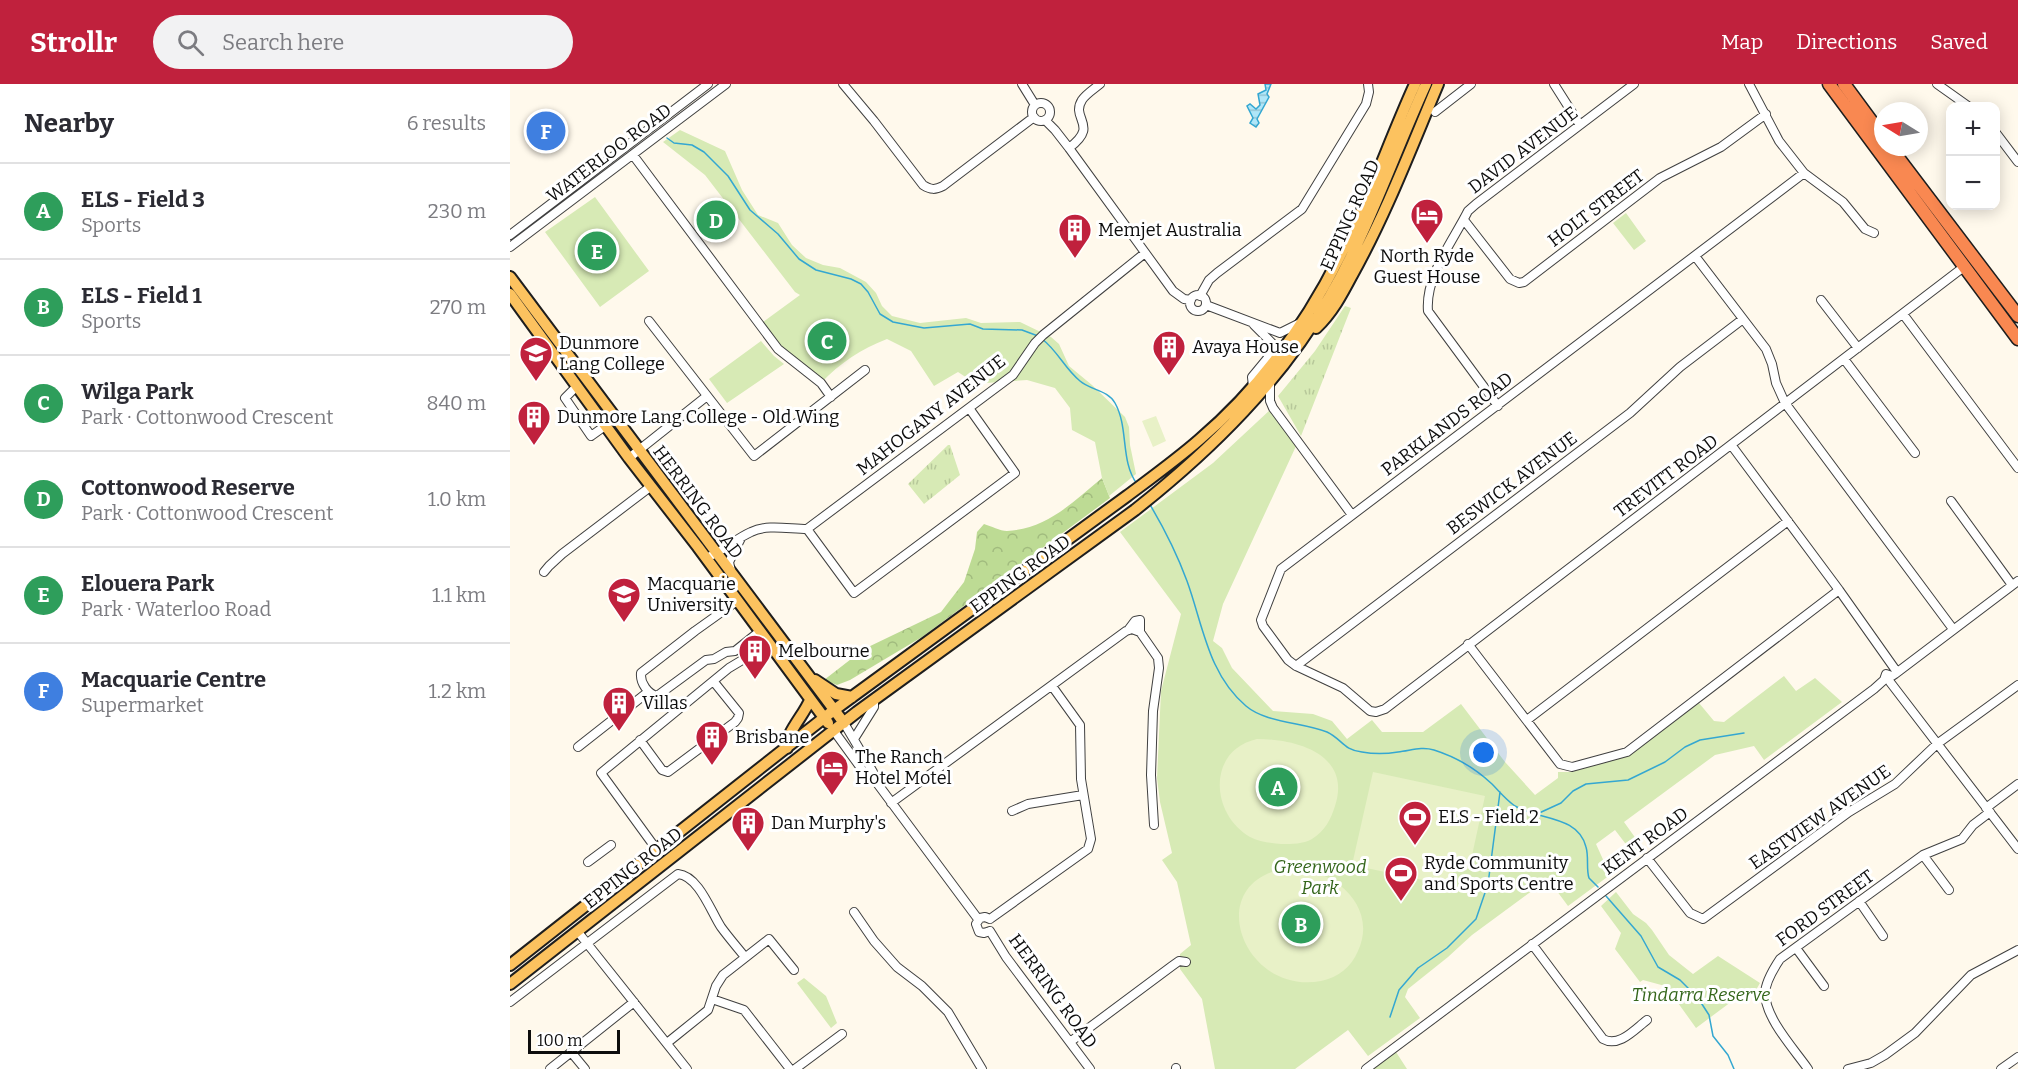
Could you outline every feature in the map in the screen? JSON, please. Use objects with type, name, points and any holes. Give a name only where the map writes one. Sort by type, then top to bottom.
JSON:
[{"type":"highway","points":[[1829,84],[2018,339]]},
{"type":"highway","points":[[1844,84],[1874,125]]},
{"type":"highway","points":[[1897,156],[2018,316]]},
{"type":"main road","points":[[1377,173],[1407,84]]},
{"type":"main road","name":"EPPING ROAD","points":[[510,964],[834,710],[1127,496],[1199,440],[1253,387],[1304,321],[1342,254],[1415,84]]},
{"type":"main road","name":"EPPING ROAD","points":[[510,984],[844,723],[1135,510],[1216,441],[1270,382],[1304,338],[1331,294],[1350,260],[1426,84]]},
{"type":"main road","points":[[1304,338],[1326,318],[1359,263],[1438,84]]},
{"type":"main road","name":"HERRING ROAD","points":[[510,277],[638,450],[711,556],[737,601],[834,731]]},
{"type":"main road","name":"HERRING ROAD","points":[[510,294],[650,487],[711,556],[732,576],[844,723]]},
{"type":"main road","points":[[810,678],[836,694],[852,697]]},
{"type":"main road","points":[[787,748],[786,740],[805,712],[810,700]]},
{"type":"street","name":"WATERLOO ROAD","points":[[510,235],[708,84]]},
{"type":"street","name":"WATERLOO ROAD","points":[[510,247],[726,84]]},
{"type":"street","points":[[843,84],[923,185],[929,189],[943,186],[1034,117]]},
{"type":"street","points":[[1022,84],[1035,105]]},
{"type":"street","points":[[1069,148],[1078,142],[1083,134],[1084,125],[1078,109],[1081,101],[1100,84]]},
{"type":"street","points":[[1200,296],[1209,280],[1217,273],[1302,209],[1366,104],[1368,84]]},
{"type":"street","points":[[1435,112],[1471,84]]},
{"type":"street","points":[[1554,84],[1580,125]]},
{"type":"street","name":"DAVID AVENUE","points":[[1498,406],[1428,311],[1429,293],[1436,272],[1468,211],[1634,84]]},
{"type":"street","points":[[1749,84],[1779,141],[1804,173],[1843,202],[1865,229],[1874,234]]},
{"type":"street","points":[[1937,84],[1962,102]]},
{"type":"street","points":[[1044,103],[1049,107],[1049,116],[1045,120],[1039,121],[1034,117],[1032,110],[1035,105],[1044,103]]},
{"type":"street","name":"HOLT STREET","points":[[1464,220],[1510,279],[1519,283],[1524,282],[1660,178],[1721,147],[1766,114]]},
{"type":"street","points":[[1045,120],[1069,148],[1173,291],[1184,299],[1191,300],[1200,296]]},
{"type":"street","points":[[2000,139],[2018,162]]},
{"type":"street","points":[[633,155],[778,349],[821,383],[831,397]]},
{"type":"street","name":"PARKLANDS ROAD","points":[[1385,709],[1370,711],[1343,688],[1288,660],[1263,626],[1262,615],[1281,569],[1804,173]]},
{"type":"street","name":"MAHOGANY AVENUE","points":[[807,529],[1013,375],[1035,343],[1145,253]]},
{"type":"street","points":[[1695,256],[1769,355],[1776,383],[1785,404],[1953,629]]},
{"type":"street","name":"TREVITT ROAD","points":[[1385,709],[1965,266]]},
{"type":"street","points":[[1200,296],[1206,305],[1280,333],[1304,321]]},
{"type":"street","points":[[1191,300],[1191,306],[1195,310],[1201,310],[1206,305]]},
{"type":"street","points":[[1821,300],[1858,348]]},
{"type":"street","points":[[1903,314],[2018,468]]},
{"type":"street","name":"BESWICK AVENUE","points":[[1296,666],[1630,413],[1680,366],[1743,320]]},
{"type":"street","points":[[649,321],[753,456],[865,370]]},
{"type":"street","points":[[1252,324],[1273,344],[1271,354],[1252,377],[1253,387]]},
{"type":"street","points":[[1844,359],[1915,453]]},
{"type":"street","points":[[1270,382],[1271,404],[1352,515]]},
{"type":"street","points":[[576,387],[565,398],[591,436],[605,426]]},
{"type":"street","points":[[629,458],[707,396]]},
{"type":"street","points":[[711,556],[752,531],[765,528],[807,529],[854,593],[1016,472],[969,408]]},
{"type":"street","points":[[1732,446],[1839,590],[1891,677],[1937,744],[2018,849]]},
{"type":"street","points":[[544,573],[562,554],[650,487]]},
{"type":"street","points":[[1951,501],[2015,583]]},
{"type":"street","points":[[1527,720],[1788,521]]},
{"type":"street","points":[[732,576],[729,562],[742,536]]},
{"type":"street","name":"KENT ROAD","points":[[1366,1069],[2015,583]]},
{"type":"street","points":[[1468,644],[1560,764],[1572,767],[1627,752],[1839,590]]},
{"type":"street","points":[[737,601],[641,673],[640,678],[648,692],[657,696],[706,660],[735,651],[760,631]]},
{"type":"street","points":[[891,803],[1130,629],[1140,632],[1158,658],[1159,668],[1153,711],[1151,775],[1155,825]]},
{"type":"street","points":[[657,850],[601,773],[729,668],[770,644]]},
{"type":"street","points":[[640,740],[662,770],[668,772],[735,722],[738,713],[714,682]]},
{"type":"street","name":"EASTVIEW AVENUE","points":[[1647,858],[1690,913],[1703,919],[1849,812],[1895,784],[1937,744],[2018,685]]},
{"type":"street","points":[[990,919],[1088,849],[1091,838],[1081,779],[1080,725],[1052,686]]},
{"type":"street","points":[[578,747],[648,692]]},
{"type":"street","points":[[854,739],[874,707],[874,701]]},
{"type":"street","name":"HERRING ROAD","points":[[844,723],[873,772],[874,779],[978,919]]},
{"type":"street","name":"HERRING ROAD","points":[[834,731],[866,775],[874,779]]},
{"type":"street","name":"FORD STREET","points":[[1808,1069],[1779,1029],[1765,997],[1773,969],[1780,959],[1923,855],[1962,839],[1988,810],[2018,784]]},
{"type":"street","points":[[1012,811],[1028,804],[1083,795]]},
{"type":"street","points":[[588,862],[611,845]]},
{"type":"street","points":[[1923,855],[1949,890]]},
{"type":"street","points":[[510,1002],[673,876],[683,875],[691,880],[721,926],[745,957]]},
{"type":"street","points":[[1859,901],[1883,936]]},
{"type":"street","points":[[854,912],[874,941],[897,967],[922,986],[948,1012],[982,1069]]},
{"type":"street","points":[[983,917],[990,919],[992,924],[990,931],[979,932],[976,927],[978,919],[983,917]]},
{"type":"street","name":"HERRING ROAD","points":[[990,931],[1006,957],[1090,1069]]},
{"type":"street","points":[[578,932],[687,1069]]},
{"type":"street","points":[[667,1043],[708,1010],[716,986],[723,975],[769,939],[794,970]]},
{"type":"street","points":[[1532,944],[1603,1039],[1609,1043],[1620,1041],[1647,1020]]},
{"type":"street","points":[[1796,948],[1824,986]]},
{"type":"street","points":[[1848,1069],[1871,1063],[1885,1055],[1915,1033],[1971,975],[2018,950]]},
{"type":"street","points":[[1070,1042],[1172,966],[1179,962],[1186,962]]},
{"type":"street","points":[[712,999],[744,1010],[790,1069]]},
{"type":"street","points":[[549,1069],[634,1002]]},
{"type":"street","points":[[795,1069],[842,1034]]},
{"type":"street","points":[[571,1052],[585,1069]]},
{"type":"street","points":[[2001,1069],[2018,1057]]},
{"type":"green space","points":[[680,130],[725,151],[742,190],[758,215],[778,223],[792,245],[806,258],[823,265],[840,268],[866,282],[876,293],[882,306],[892,316],[920,323],[966,318],[981,323],[1020,322],[1051,337],[1059,344],[1069,366],[1125,417],[1129,427],[1136,474],[1109,496],[1102,478],[1095,442],[1072,430],[1070,408],[1055,388],[1027,380],[986,383],[970,380],[958,372],[934,386],[911,351],[887,339],[851,357],[821,383],[778,349],[759,325],[800,295],[795,292],[705,175],[663,142]]},
{"type":"green space","points":[[595,197],[649,271],[600,307],[545,232]]},
{"type":"green space","points":[[721,198],[738,220],[710,242],[693,220]]},
{"type":"green space","points":[[1626,213],[1646,241],[1634,250],[1613,223]]},
{"type":"green space","points":[[1345,306],[1351,308],[1301,436],[1278,396],[1315,351]]},
{"type":"green space","points":[[761,341],[784,364],[727,403],[709,379]]},
{"type":"green space","name":"Greenwood Park","points":[[1271,409],[1297,444],[1223,604],[1213,641],[1222,648],[1232,668],[1273,711],[1313,714],[1332,721],[1347,739],[1372,720],[1382,732],[1423,732],[1461,704],[1505,762],[1535,795],[1558,778],[1558,772],[1571,772],[1630,755],[1699,703],[1714,721],[1724,722],[1784,676],[1796,691],[1815,678],[1842,702],[1764,760],[1754,746],[1715,755],[1624,822],[1644,850],[1635,856],[1615,830],[1596,844],[1610,875],[1568,906],[1548,879],[1472,935],[1408,989],[1405,997],[1420,1018],[1368,1056],[1348,1030],[1295,1069],[1215,1069],[1202,999],[1180,969],[1180,954],[1191,945],[1177,882],[1162,860],[1172,853],[1157,778],[1161,691],[1181,614],[1120,532],[1213,463]]},
{"type":"green space","points":[[1156,416],[1166,441],[1153,447],[1142,421]]},
{"type":"green space","points":[[950,445],[960,475],[924,504],[908,484]]},
{"type":"green space","points":[[1102,478],[1110,498],[922,637],[850,680],[837,685],[824,680],[864,649],[941,612],[964,582],[975,549],[977,532],[984,524],[1007,531],[1035,525],[1059,513]]},
{"type":"green space","points":[[1257,739],[1303,746],[1328,762],[1335,774],[1338,788],[1335,806],[1324,828],[1312,839],[1289,844],[1257,840],[1237,827],[1227,814],[1221,799],[1222,769],[1229,756],[1241,745]]},
{"type":"green space","name":"ELS - Field 2","points":[[1373,772],[1485,796],[1469,869],[1454,870],[1450,882],[1442,884],[1352,865]]},
{"type":"green space","points":[[1290,868],[1321,874],[1336,882],[1348,892],[1357,905],[1362,919],[1363,934],[1355,957],[1344,970],[1321,981],[1293,981],[1270,971],[1252,954],[1242,934],[1239,912],[1246,892],[1262,876]]},
{"type":"green space","name":"Tindarra Reserve","points":[[1616,892],[1633,914],[1652,930],[1669,955],[1693,974],[1718,956],[1760,983],[1755,996],[1739,996],[1696,1028],[1665,986],[1643,980],[1640,982],[1615,949],[1621,933],[1601,906]]},
{"type":"green space","points":[[804,978],[826,996],[837,1023],[831,1028],[797,983]]},
{"type":"green space","points":[[1396,1052],[1407,1069],[1374,1068]]},
{"type":"water","points":[[1265,84],[1271,84],[1267,94],[1269,97],[1257,119],[1259,123],[1256,127],[1250,123],[1253,118],[1247,106],[1250,104],[1256,109],[1260,105],[1258,94],[1266,90]]},
{"type":"waterway","points":[[667,138],[674,143],[692,145],[704,152],[728,176],[750,210],[778,234],[799,259],[816,270],[851,279],[861,284],[880,314],[893,322],[924,328],[970,324],[983,329],[1022,330],[1038,336]]},
{"type":"waterway","points":[[1042,339],[1080,381],[1108,395],[1115,403],[1122,423],[1128,465],[1137,484]]},
{"type":"waterway","points":[[1149,503],[1183,571],[1215,664],[1233,693],[1246,706],[1264,716],[1327,732],[1356,751],[1384,753],[1425,748],[1458,760],[1486,778],[1515,806],[1575,829],[1582,837],[1586,847],[1589,878],[1598,887]]},
{"type":"waterway","points":[[1537,814],[1561,803],[1573,791],[1586,784],[1628,780],[1665,762],[1685,747],[1700,740],[1744,733]]},
{"type":"waterway","points":[[1390,1017],[1399,990],[1418,968],[1447,948],[1476,919],[1488,884],[1500,792]]},
{"type":"waterway","points":[[1606,896],[1641,936],[1658,967],[1680,980],[1698,998],[1709,1015],[1713,1036],[1728,1055],[1734,1069]]},
{"type":"place","name":"Macquarie Centre","points":[[546,131]]},
{"type":"place","name":"Cottonwood Reserve","points":[[716,220]]},
{"type":"place","name":"North Ryde Guest House","points":[[1427,244]]},
{"type":"place","name":"Elouera Park","points":[[597,251]]},
{"type":"place","name":"Memjet Australia","points":[[1075,259]]},
{"type":"place","name":"Wilga Park","points":[[827,341]]},
{"type":"place","name":"Avaya House","points":[[1169,376]]},
{"type":"place","name":"Dunmore Lang College","points":[[536,382]]},
{"type":"place","name":"Dunmore Lang College - Old Wing","points":[[534,446]]},
{"type":"place","name":"Macquarie University","points":[[624,623]]},
{"type":"place","name":"Melbourne","points":[[755,680]]},
{"type":"place","name":"Villas","points":[[619,732]]},
{"type":"place","name":"Brisbane","points":[[712,766]]},
{"type":"place","name":"ELS - Field 3","points":[[1278,787]]},
{"type":"place","name":"The Ranch Hotel Motel","points":[[832,796]]},
{"type":"place","name":"ELS - Field 2","points":[[1415,846]]},
{"type":"place","name":"Dan Murphy's","points":[[748,852]]},
{"type":"place","name":"Ryde Community and Sports Centre","points":[[1401,902]]},
{"type":"place","name":"ELS - Field 1","points":[[1301,924]]}]
